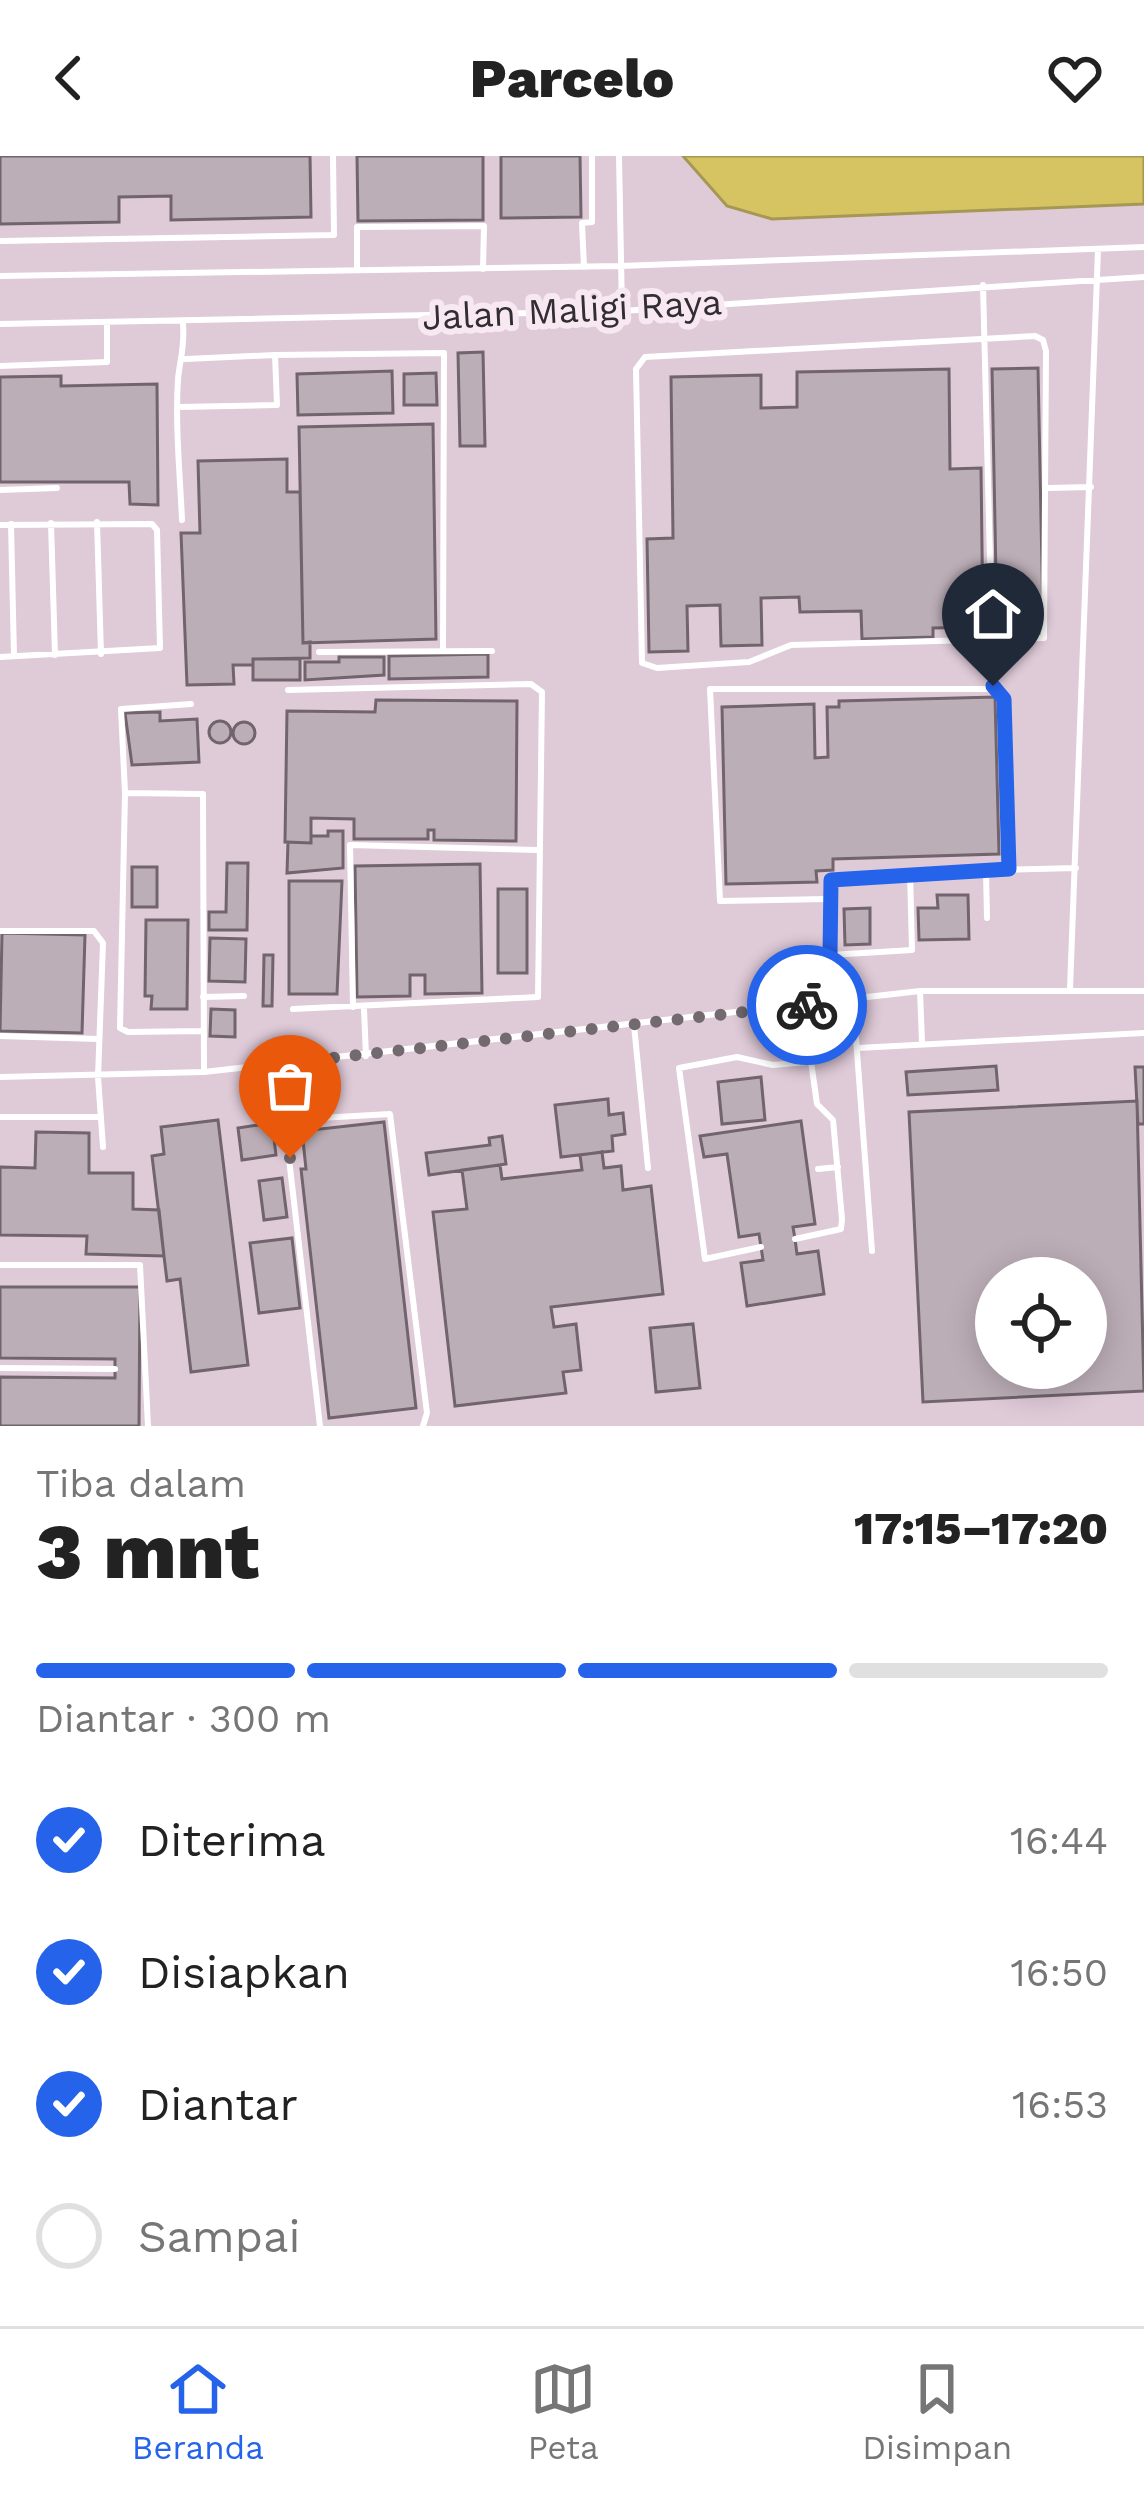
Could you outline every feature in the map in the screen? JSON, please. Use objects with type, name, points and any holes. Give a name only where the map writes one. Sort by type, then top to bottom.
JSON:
[{"type":"lane","points":[[0,241],[334,235],[333,156]]},
{"type":"lane","points":[[584,266],[582,223],[592,222],[592,156]]},
{"type":"lane","points":[[619,156],[622,311]]},
{"type":"lane","points":[[357,271],[357,226],[484,226],[483,268]]},
{"type":"lane","name":"Jalan Maligi Raya","points":[[0,276],[620,266],[1144,248]]},
{"type":"lane","points":[[1070,989],[1098,250]]},
{"type":"lane","name":"Jalan Maligi Raya","points":[[0,324],[183,324],[622,311],[1144,277]]},
{"type":"lane","points":[[982,285],[992,639]]},
{"type":"lane","points":[[0,366],[107,362],[107,323]]},
{"type":"lane","points":[[182,520],[178,371],[186,359],[183,324]]},
{"type":"lane","points":[[1035,336],[1043,340],[1048,488],[1048,632],[1038,640],[791,645],[749,662],[657,668],[640,659],[636,369],[645,356],[1035,336]]},
{"type":"lane","points":[[186,359],[444,353],[443,650]]},
{"type":"lane","points":[[178,407],[277,405],[275,355]]},
{"type":"lane","points":[[1048,488],[1090,487]]},
{"type":"lane","points":[[0,490],[57,488]]},
{"type":"lane","points":[[0,525],[147,521],[158,530],[160,648],[0,657]]},
{"type":"lane","points":[[97,522],[101,654]]},
{"type":"lane","points":[[51,523],[55,656]]},
{"type":"lane","points":[[11,524],[14,656]]},
{"type":"lane","points":[[320,652],[492,650]]},
{"type":"lane","points":[[288,690],[540,687],[534,1000],[293,1009]]},
{"type":"lane","points":[[827,899],[721,901],[710,689],[999,689],[1004,699],[1009,869]]},
{"type":"lane","points":[[191,704],[121,710],[120,1028],[128,1032],[202,1030]]},
{"type":"lane","points":[[124,793],[202,794],[204,1072]]},
{"type":"lane","points":[[353,1009],[350,845],[538,850]]},
{"type":"lane","points":[[837,1001],[827,899],[828,887],[837,878],[1076,868]]},
{"type":"lane","points":[[986,871],[987,918]]},
{"type":"lane","points":[[830,955],[912,950],[910,872]]},
{"type":"lane","points":[[0,931],[99,936],[98,1077],[103,1147]]},
{"type":"lane","points":[[920,991],[922,1042]]},
{"type":"lane","points":[[0,1076],[204,1072],[920,991],[1144,992]]},
{"type":"lane","points":[[203,997],[244,996]]},
{"type":"lane","points":[[853,999],[872,1250]]},
{"type":"lane","points":[[795,1239],[842,1229],[833,1120],[817,1104],[803,1005]]},
{"type":"lane","points":[[364,1009],[366,1056]]},
{"type":"lane","points":[[634,1025],[648,1168]]},
{"type":"lane","points":[[858,1048],[1144,1033]]},
{"type":"lane","points":[[0,1036],[99,1039]]},
{"type":"lane","points":[[761,1247],[705,1259],[680,1068],[737,1058],[760,1064],[808,1062]]},
{"type":"lane","points":[[278,1064],[320,1426]]},
{"type":"lane","points":[[286,1120],[390,1114],[427,1413],[424,1426]]},
{"type":"lane","points":[[0,1117],[101,1117]]},
{"type":"lane","points":[[818,1169],[838,1166]]},
{"type":"lane","points":[[0,1264],[140,1265],[148,1426]]},
{"type":"lane","points":[[0,1368],[115,1369]]},
{"type":"shaded area","points":[[0,156],[1144,156],[1144,1426],[0,1426]]},
{"type":"shaded area","points":[[683,156],[1144,156],[1144,204],[772,219],[727,206]]},
{"type":"building","points":[[0,156],[310,156],[311,217],[171,220],[171,196],[119,197],[119,222],[0,224]]},
{"type":"building","points":[[357,156],[483,156],[483,220],[358,221]]},
{"type":"building","points":[[501,156],[580,156],[581,217],[501,218]]},
{"type":"building","points":[[483,352],[485,446],[460,446],[458,353]]},
{"type":"building","points":[[1038,368],[1043,619],[1034,619],[1034,628],[997,629],[992,369]]},
{"type":"building","points":[[949,369],[950,469],[981,468],[983,627],[933,628],[933,637],[862,639],[861,611],[800,612],[799,597],[761,598],[762,645],[721,646],[720,605],[687,606],[688,651],[649,652],[647,539],[673,538],[671,377],[761,375],[761,408],[797,407],[797,372]]},
{"type":"building","points":[[392,371],[393,413],[298,415],[297,374]]},
{"type":"building","points":[[436,373],[437,405],[404,405],[404,374]]},
{"type":"building","points":[[61,376],[61,386],[157,384],[158,505],[130,504],[129,482],[0,482],[0,377]]},
{"type":"building","points":[[433,424],[436,639],[303,643],[299,427]]},
{"type":"building","points":[[287,459],[287,492],[300,492],[303,643],[310,642],[310,658],[253,659],[253,665],[233,665],[234,684],[187,685],[181,533],[200,533],[198,461]]},
{"type":"building","points":[[488,654],[488,677],[389,679],[389,656]]},
{"type":"building","points":[[339,657],[384,657],[384,675],[305,680],[305,662],[339,662]]},
{"type":"building","points":[[253,659],[300,659],[300,680],[253,680]]},
{"type":"building","points":[[995,697],[999,854],[833,859],[833,870],[816,871],[817,882],[726,884],[722,707],[814,704],[815,758],[828,757],[827,707],[839,707],[839,701]]},
{"type":"building","points":[[376,700],[517,701],[516,841],[434,840],[434,830],[428,830],[428,839],[354,839],[354,819],[311,818],[311,843],[285,842],[287,711],[375,712]]},
{"type":"building","points":[[160,712],[160,721],[197,719],[199,762],[132,765],[125,713]]},
{"type":"building","points":[[220,721],[231,732],[220,743],[209,732]]},
{"type":"building","points":[[244,722],[255,733],[244,744],[233,733]]},
{"type":"building","points":[[328,831],[343,831],[343,868],[287,873],[288,842],[311,843],[311,836],[328,836]]},
{"type":"building","points":[[227,863],[248,863],[247,930],[209,930],[209,912],[226,912]]},
{"type":"building","points":[[480,864],[482,993],[425,994],[425,975],[410,975],[410,996],[357,997],[355,866]]},
{"type":"building","points":[[132,867],[157,867],[157,907],[132,907]]},
{"type":"building","points":[[289,881],[342,881],[337,994],[289,994]]},
{"type":"building","points":[[498,889],[527,889],[527,973],[498,973]]},
{"type":"building","points":[[937,895],[968,895],[969,939],[919,940],[918,908],[938,908]]},
{"type":"building","points":[[870,908],[870,944],[845,945],[844,909]]},
{"type":"building","points":[[146,920],[188,920],[187,1009],[151,1009],[152,996],[145,996]]},
{"type":"building","points":[[2,933],[85,935],[82,1033],[0,1031]]},
{"type":"building","points":[[210,938],[246,939],[245,982],[209,981]]},
{"type":"building","points":[[264,955],[273,955],[272,1006],[263,1006]]},
{"type":"building","points":[[211,1009],[235,1010],[235,1037],[210,1036]]},
{"type":"building","points":[[996,1066],[998,1090],[908,1095],[906,1072]]},
{"type":"building","points":[[1135,1067],[1144,1067],[1144,1124],[1138,1124]]},
{"type":"building","points":[[761,1077],[765,1120],[722,1124],[718,1082]]},
{"type":"building","points":[[608,1099],[609,1115],[623,1113],[625,1134],[612,1136],[613,1151],[561,1157],[555,1105]]},
{"type":"building","points":[[1137,1101],[1144,1391],[923,1402],[909,1112]]},
{"type":"building","points":[[218,1120],[248,1365],[191,1372],[180,1279],[167,1281],[152,1156],[164,1154],[161,1127]]},
{"type":"building","points":[[801,1121],[815,1224],[793,1227],[797,1254],[818,1251],[824,1294],[747,1306],[741,1263],[763,1260],[759,1234],[739,1237],[727,1154],[704,1157],[700,1136]]},
{"type":"building","points":[[384,1122],[416,1408],[329,1418],[301,1169],[306,1169],[302,1131]]},
{"type":"building","points":[[272,1123],[276,1155],[242,1160],[238,1128]]},
{"type":"building","points":[[36,1132],[89,1133],[89,1173],[133,1173],[133,1209],[159,1210],[164,1256],[86,1254],[87,1236],[0,1235],[0,1167],[35,1168]]},
{"type":"building","points":[[502,1136],[506,1164],[429,1175],[426,1153],[490,1145],[489,1138]]},
{"type":"building","points":[[602,1152],[604,1168],[621,1166],[623,1190],[651,1186],[663,1294],[551,1307],[554,1327],[576,1324],[581,1370],[563,1372],[566,1393],[455,1406],[433,1212],[467,1209],[462,1170],[500,1165],[502,1179],[582,1170],[580,1155]]},
{"type":"building","points":[[282,1178],[287,1217],[264,1220],[259,1181]]},
{"type":"building","points":[[292,1238],[300,1308],[259,1313],[250,1243]]},
{"type":"building","points":[[0,1287],[140,1287],[139,1426],[0,1426],[0,1377],[115,1378],[115,1359],[0,1358]]},
{"type":"building","points":[[693,1324],[700,1388],[656,1392],[650,1328]]},
{"type":"way so far","points":[[290,1158],[278,1064],[807,1005]]},
{"type":"route","points":[[807,1005],[837,1001],[827,899],[831,880],[1009,869],[1004,699],[993,686]]}]
